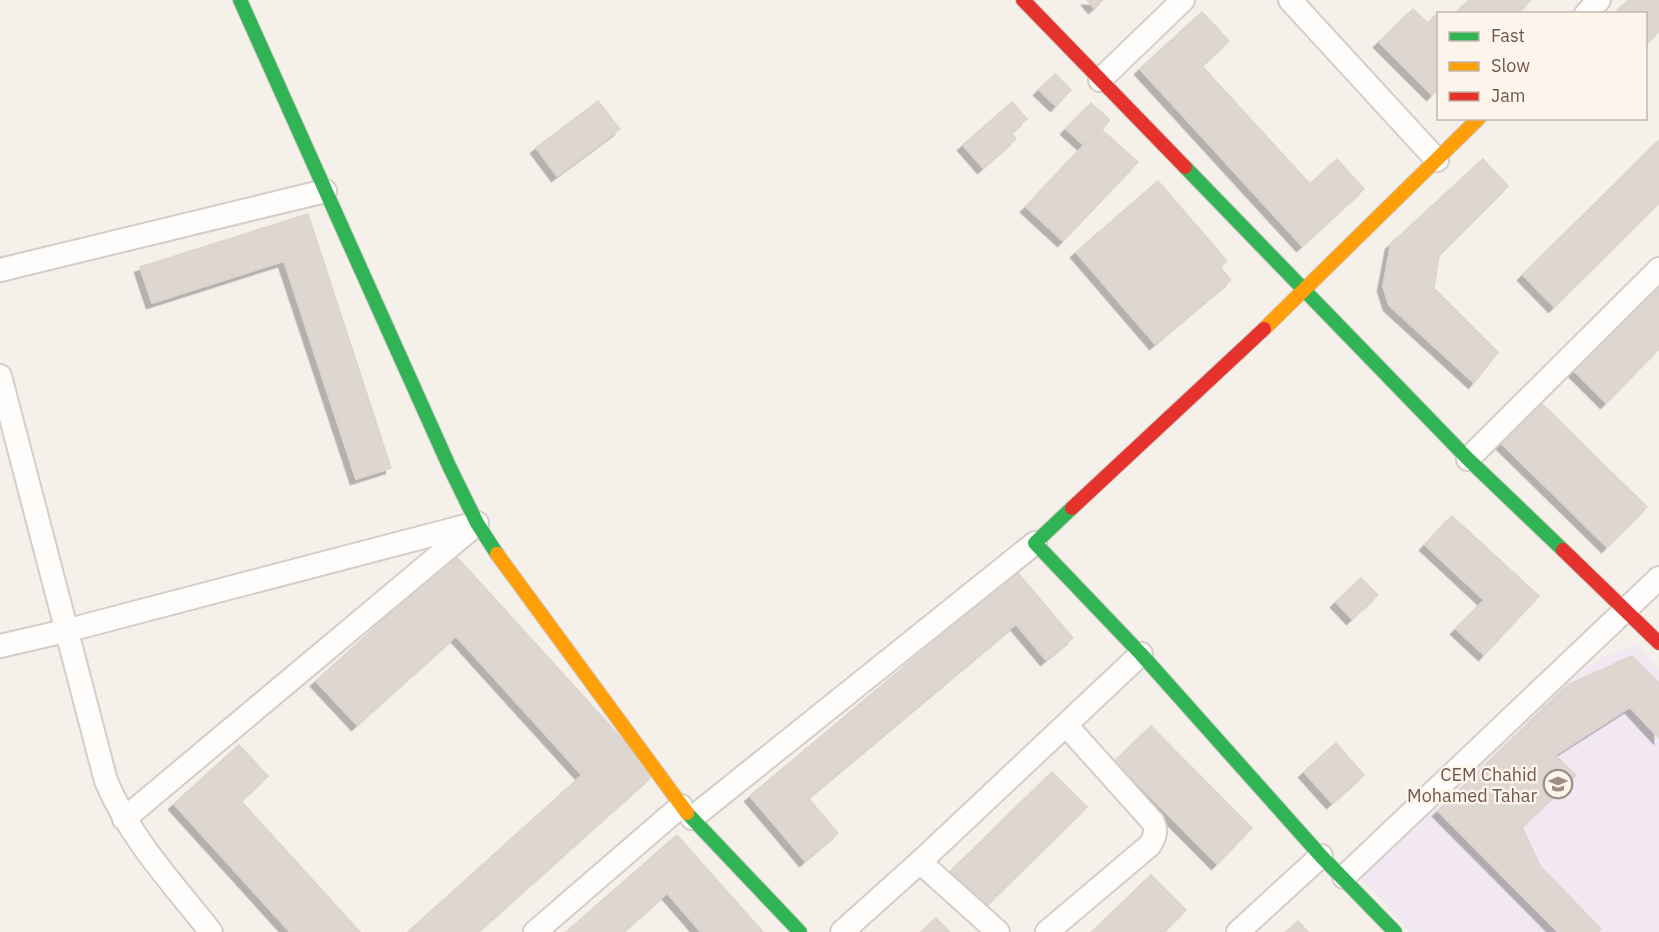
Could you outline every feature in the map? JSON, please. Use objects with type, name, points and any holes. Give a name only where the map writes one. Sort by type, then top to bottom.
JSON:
[{"type":"street","points":[[240,0],[450,468],[477,523],[506,567],[686,812],[800,932]]},
{"type":"street","points":[[1023,0],[1468,459],[1659,644]]},
{"type":"street","points":[[1100,80],[1183,0]]},
{"type":"street","points":[[1290,0],[1437,160]]},
{"type":"street","points":[[1588,12],[1599,0]]},
{"type":"street","points":[[535,932],[686,812],[1035,543],[1306,290],[1477,120]]},
{"type":"street","points":[[0,270],[325,190]]},
{"type":"street","points":[[1468,459],[1659,269]]},
{"type":"street","points":[[0,375],[98,758],[109,789],[133,833],[211,932]]},
{"type":"street","points":[[0,646],[65,632],[477,523]]},
{"type":"street","points":[[124,819],[477,523]]},
{"type":"street","points":[[1035,543],[1141,654],[1321,856],[1344,877],[1395,932]]},
{"type":"street","points":[[1344,877],[1659,578]]},
{"type":"street","points":[[842,932],[920,862],[1141,654]]},
{"type":"street","points":[[1047,932],[1150,845],[1155,836],[1153,822],[1066,725]]},
{"type":"street","points":[[1238,932],[1321,856]]},
{"type":"street","points":[[920,862],[998,932]]},
{"type":"shaded area","name":"CEM Chahid Mohamed Tahar","points":[[1637,645],[1659,669],[1659,932],[1410,932],[1360,878],[1555,691],[1600,658]]},
{"type":"building","points":[[1087,0],[1103,0],[1094,8]]},
{"type":"building","points":[[1469,0],[1531,0],[1519,12],[1457,12]]},
{"type":"building","points":[[1628,0],[1659,0],[1659,31],[1647,44],[1647,12],[1617,12]]},
{"type":"building","points":[[1413,9],[1428,23],[1437,14],[1437,90],[1432,95],[1379,42]]},
{"type":"building","points":[[1202,12],[1229,41],[1202,66],[1310,184],[1337,159],[1364,189],[1302,246],[1140,69]]},
{"type":"building","points":[[1055,74],[1071,90],[1056,106],[1039,90]]},
{"type":"building","points":[[598,101],[620,129],[557,176],[536,148]]},
{"type":"building","points":[[1012,102],[1027,119],[1011,133],[1016,139],[983,168],[963,145]]},
{"type":"building","points":[[1091,103],[1110,120],[1086,147],[1066,129]]},
{"type":"building","points":[[1100,128],[1138,162],[1063,241],[1026,207]]},
{"type":"building","points":[[1659,140],[1659,203],[1554,307],[1523,275]]},
{"type":"building","points":[[1483,159],[1508,186],[1439,255],[1434,288],[1498,352],[1474,383],[1389,305],[1383,286],[1391,244]]},
{"type":"building","points":[[1158,181],[1227,261],[1220,267],[1231,280],[1155,344],[1076,252]]},
{"type":"building","points":[[308,214],[391,468],[356,479],[284,261],[152,303],[140,267]]},
{"type":"building","points":[[1659,284],[1659,349],[1606,403],[1573,370]]},
{"type":"building","points":[[1537,399],[1647,507],[1607,547],[1497,439]]},
{"type":"building","points":[[1452,516],[1539,596],[1484,655],[1456,629],[1484,600],[1425,545]]},
{"type":"building","points":[[455,555],[654,774],[478,932],[408,932],[582,775],[456,636],[357,725],[316,681]]},
{"type":"building","points":[[1017,572],[1073,638],[1046,660],[1016,624],[808,798],[838,833],[805,861],[750,796]]},
{"type":"building","points":[[1361,578],[1378,595],[1352,619],[1336,602]]},
{"type":"building","points":[[1632,656],[1659,683],[1659,738],[1630,707],[1555,755],[1576,775],[1522,827],[1540,866],[1601,929],[1598,932],[1558,932],[1438,811],[1568,685]]},
{"type":"building","points":[[1151,726],[1252,828],[1217,864],[1115,761]]},
{"type":"building","points":[[1336,743],[1364,775],[1332,803],[1304,772]]},
{"type":"building","points":[[239,745],[268,776],[241,801],[360,932],[290,932],[174,804]]},
{"type":"building","points":[[1052,772],[1087,807],[984,908],[949,873]]},
{"type":"building","points":[[677,835],[763,932],[701,932],[667,893],[623,932],[566,932]]},
{"type":"building","points":[[1151,875],[1186,910],[1164,932],[1092,932]]},
{"type":"building","points":[[936,918],[950,932],[921,932]]},
{"type":"building","points":[[1298,921],[1308,932],[1286,932]]},
{"type":"traffic: fast","points":[[240,0],[450,468],[477,523],[497,554]]},
{"type":"traffic: fast","points":[[1185,167],[1468,459],[1563,550]]},
{"type":"traffic: fast","points":[[1072,508],[1035,543],[1141,654],[1321,856],[1395,932]]},
{"type":"traffic: fast","points":[[687,813],[800,932]]},
{"type":"traffic: slow","points":[[1264,329],[1477,120]]},
{"type":"traffic: slow","points":[[497,554],[687,813]]},
{"type":"traffic: jam","points":[[1023,0],[1185,167]]},
{"type":"traffic: jam","points":[[1072,508],[1264,329]]},
{"type":"traffic: jam","points":[[1563,550],[1659,643]]},
{"type":"place","name":"CEM Chahid Mohamed Tahar","points":[[1558,784]]}]
